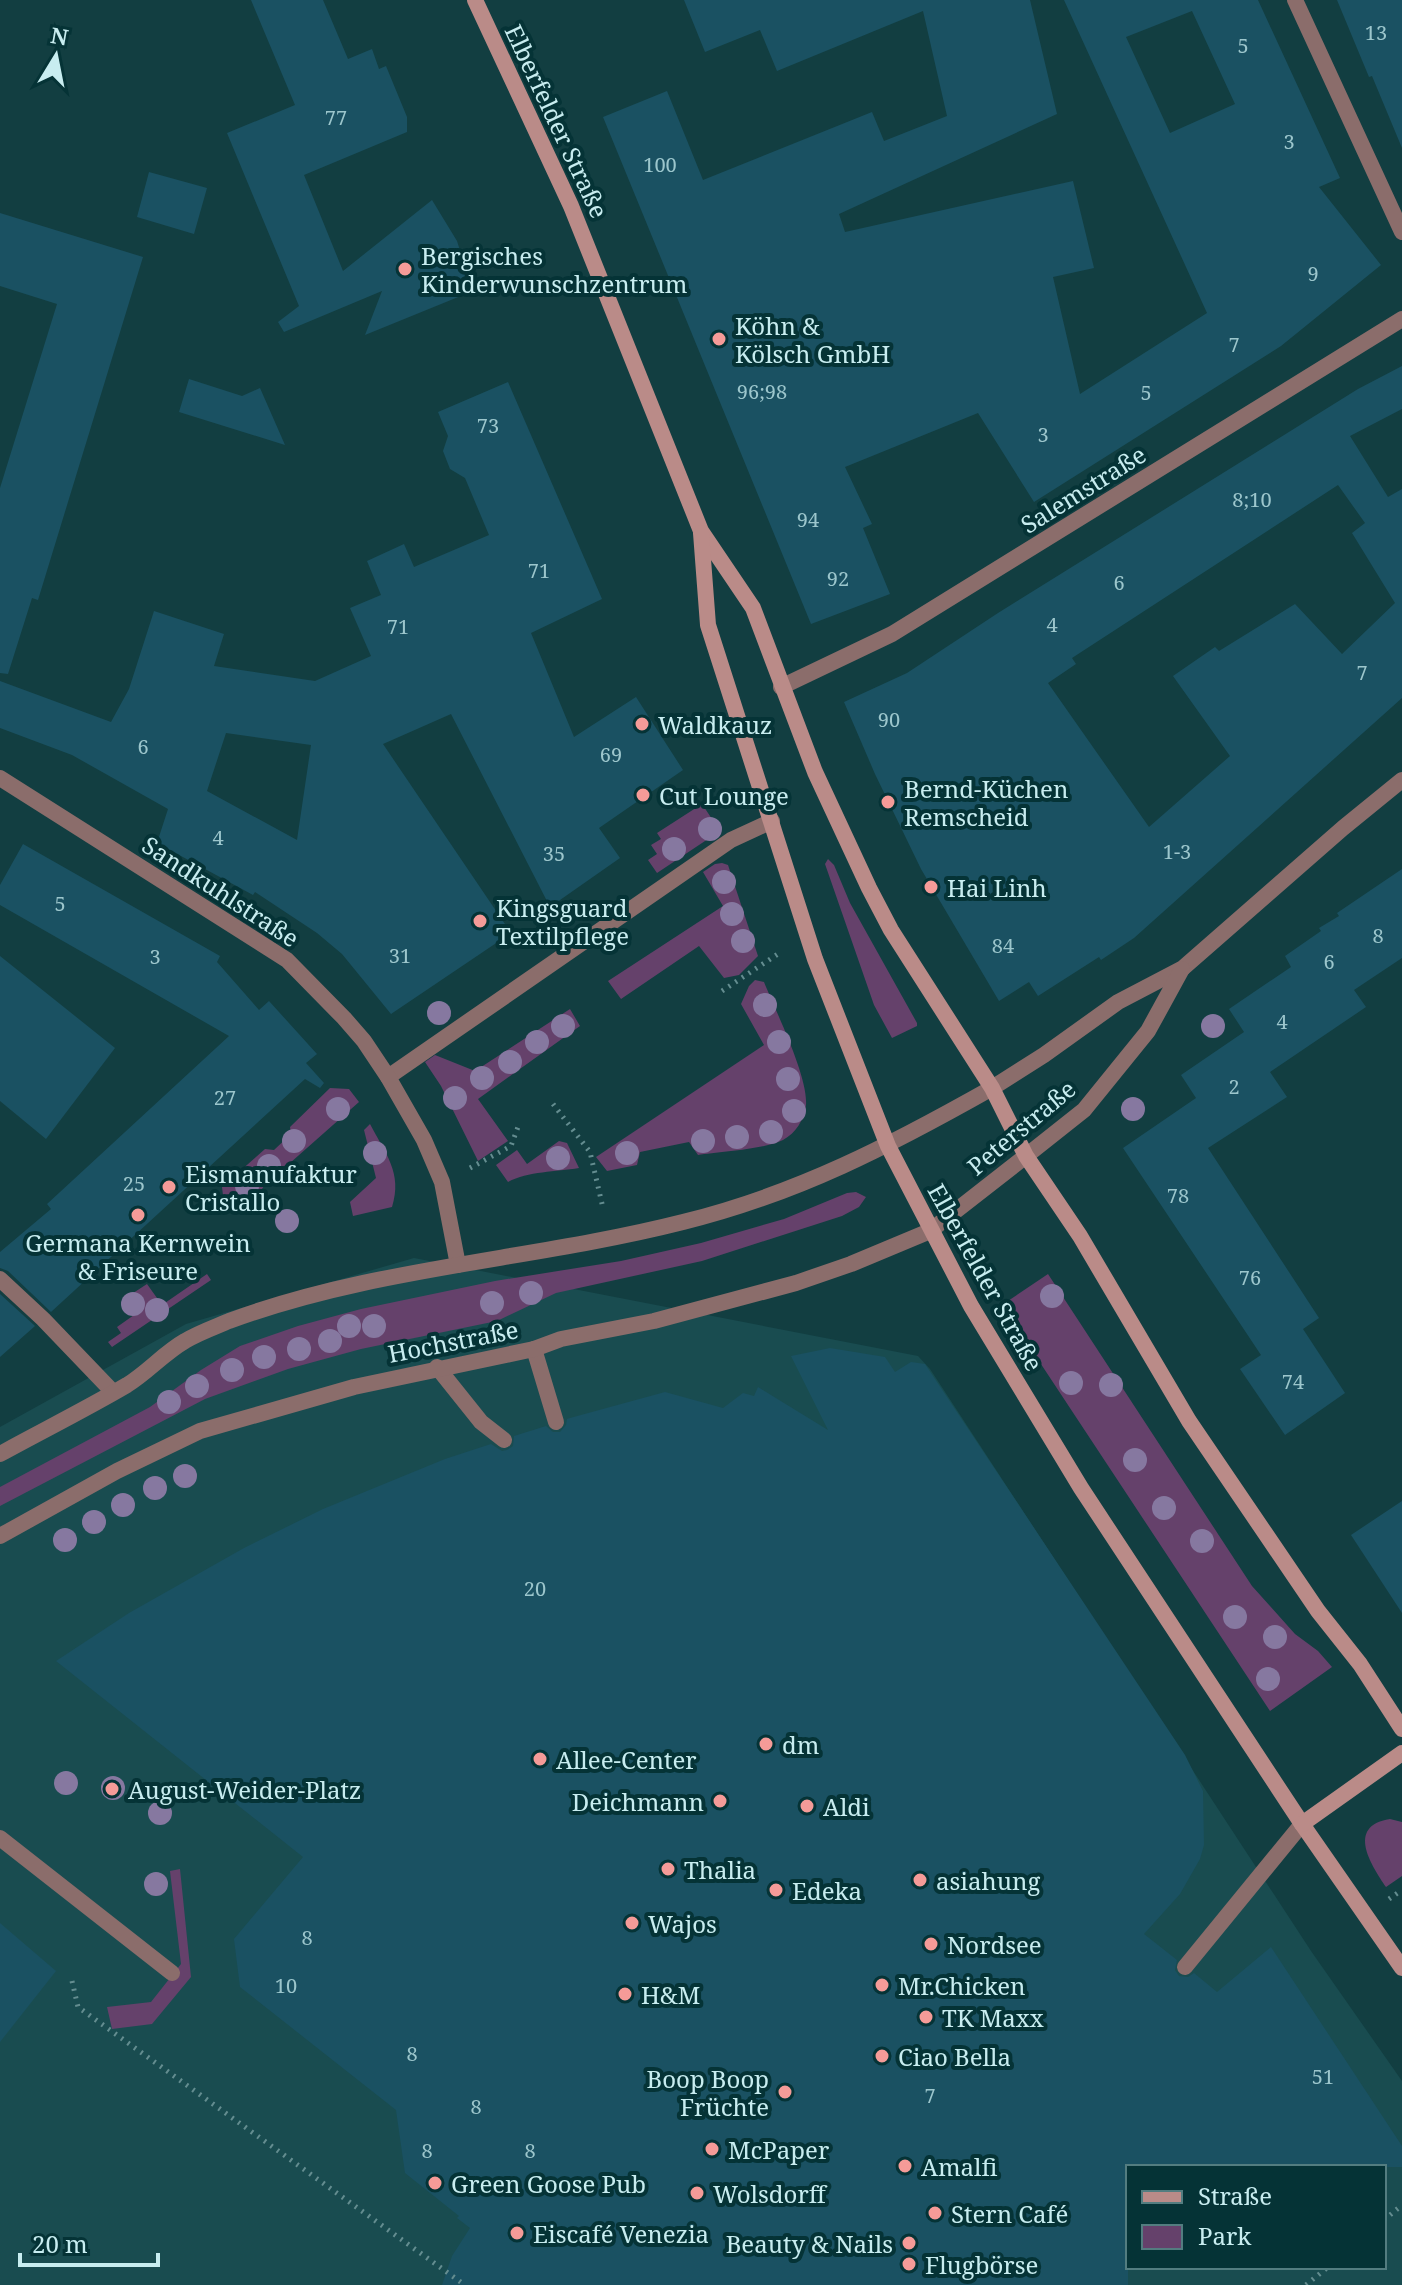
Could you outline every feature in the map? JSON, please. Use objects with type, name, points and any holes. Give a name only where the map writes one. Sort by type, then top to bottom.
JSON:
[{"type":"main road","name":"Elberfelder Straße","points":[[475,0],[571,206],[701,531],[753,608],[815,772],[891,930],[992,1088],[1026,1156],[1080,1236],[1189,1421],[1318,1611],[1360,1664],[1402,1729]]},
{"type":"main road","name":"Elberfelder Straße","points":[[701,531],[708,625],[815,959],[888,1146],[971,1306],[1081,1488],[1302,1824],[1402,1968]]},
{"type":"main road","points":[[1302,1824],[1402,1753]]},
{"type":"street","points":[[1295,0],[1402,232]]},
{"type":"street","name":"Salemstraße","points":[[781,687],[892,634],[1402,319]]},
{"type":"street","name":"Sandkuhlstraße","points":[[0,778],[287,960],[354,1030],[388,1077]]},
{"type":"street","name":"Peterstraße","points":[[992,1088],[1118,1002],[1183,968],[1402,780]]},
{"type":"street","points":[[458,1265],[442,1182],[424,1140],[388,1077],[731,840],[772,821]]},
{"type":"street","name":"Peterstraße","points":[[930,1231],[1084,1110],[1148,1031],[1183,968]]},
{"type":"street","points":[[0,1454],[130,1383],[185,1341],[228,1322],[360,1284],[610,1238],[742,1206],[817,1178],[888,1146],[992,1088]]},
{"type":"street","name":"Hochstraße","points":[[0,1536],[117,1471],[200,1431],[354,1387],[437,1367],[534,1349],[561,1339],[654,1321],[796,1283],[930,1231]]},
{"type":"street","points":[[0,1279],[113,1392]]},
{"type":"street","points":[[534,1349],[556,1422]]},
{"type":"street","points":[[437,1367],[481,1422],[504,1440]]},
{"type":"street","points":[[1184,1963],[1302,1824]]},
{"type":"street","points":[[0,1838],[172,1973]]},
{"type":"path","points":[[722,991],[750,973]]},
{"type":"path","points":[[553,1104],[590,1152],[610,1238]]},
{"type":"path","points":[[442,1182],[511,1146],[518,1127]]},
{"type":"path","points":[[72,1981],[78,2007],[461,2285]]},
{"type":"path","points":[[1386,2218],[1402,2205]]},
{"type":"path","points":[[1306,2285],[1326,2269]]},
{"type":"shaded area","points":[[414,1258],[918,1356],[930,1369],[1311,1951],[1402,2081],[1402,2285],[0,2285],[0,1427],[186,1324]]},
{"type":"green space","points":[[702,804],[720,831],[657,873],[648,860],[657,854],[651,845],[661,839],[657,833]]},
{"type":"green space","points":[[828,859],[834,865],[850,903],[917,1023],[917,1026],[892,1038],[874,1005],[825,864]]},
{"type":"green space","points":[[722,863],[728,865],[758,956],[739,975],[724,978],[699,946],[621,999],[608,981],[723,906],[703,872]]},
{"type":"green space","points":[[755,980],[764,982],[802,1078],[806,1105],[795,1130],[775,1143],[742,1150],[698,1155],[689,1142],[640,1152],[637,1165],[607,1171],[596,1157],[764,1045],[741,1004]]},
{"type":"green space","points":[[570,1009],[580,1026],[478,1099],[508,1141],[478,1161],[441,1086],[425,1062],[435,1055],[475,1071]]},
{"type":"green space","points":[[330,1088],[349,1089],[359,1102],[264,1186],[252,1204],[224,1204],[222,1187],[265,1149],[274,1150],[291,1134],[290,1127]]},
{"type":"green space","points":[[370,1124],[391,1164],[395,1195],[392,1207],[353,1216],[350,1202],[376,1178],[364,1130]]},
{"type":"green space","points":[[559,1141],[567,1143],[579,1168],[533,1174],[508,1182],[496,1165],[517,1150],[527,1164]]},
{"type":"green space","points":[[856,1192],[866,1197],[859,1207],[842,1216],[702,1261],[556,1293],[497,1321],[361,1349],[288,1369],[205,1399],[0,1506],[0,1487],[150,1407],[240,1346],[361,1309],[495,1281],[621,1261],[701,1243],[784,1219]]},
{"type":"green space","points":[[207,1274],[211,1280],[112,1347],[108,1342],[121,1333],[117,1327],[134,1315],[124,1299],[147,1284],[162,1305]]},
{"type":"green space","points":[[1048,1274],[1252,1586],[1295,1634],[1318,1651],[1332,1667],[1270,1711],[1002,1305]]},
{"type":"green space","points":[[1390,1819],[1402,1822],[1402,1876],[1386,1887],[1369,1858],[1365,1838],[1376,1823]]},
{"type":"green space","points":[[180,1869],[191,1977],[152,2024],[112,2029],[107,2007],[151,2002],[181,1964],[170,1871]]},
{"type":"building","points":[[251,0],[323,0],[348,59],[372,49],[379,69],[386,66],[407,117],[407,132],[304,175],[343,271],[432,200],[457,241],[473,291],[365,335],[382,291],[284,332],[278,322],[299,306],[227,133],[295,105]]},
{"type":"building","points":[[684,0],[1030,0],[1057,114],[839,214],[845,232],[1073,181],[1094,268],[1053,277],[1080,394],[1207,313],[1064,0],[1258,0],[1340,178],[1319,187],[1381,265],[1281,346],[1034,502],[978,413],[845,467],[872,524],[863,528],[890,594],[811,624],[603,117],[667,91],[703,180],[872,112],[884,141],[947,116],[923,11],[777,71],[760,30],[705,52]],"holes":[[[1192,11],[1235,104],[1170,133],[1126,37]]]},
{"type":"building","points":[[1337,0],[1402,0],[1402,148],[1372,76],[1369,77]]},
{"type":"building","points":[[149,172],[207,188],[194,234],[137,217]]},
{"type":"building","points":[[0,213],[143,257],[38,600],[32,598],[8,674],[0,673],[0,488],[57,304],[0,286]]},
{"type":"building","points":[[1402,366],[1402,409],[1350,436],[1388,497],[1402,489],[1402,698],[1134,938],[1038,996],[1029,982],[999,1001],[921,869],[844,702],[907,673],[1358,389]],"holes":[[[1338,485],[1365,523],[1352,533],[1395,603],[1342,654],[1295,604],[1219,651],[1215,647],[1173,676],[1230,756],[1149,827],[1048,683],[1076,664],[1072,658]]]},
{"type":"building","points":[[189,379],[242,396],[260,388],[285,445],[179,412]]},
{"type":"building","points":[[508,382],[602,599],[531,633],[574,737],[636,697],[683,770],[599,828],[620,858],[550,907],[451,714],[383,744],[511,933],[391,1014],[342,954],[317,933],[255,892],[253,895],[157,843],[168,809],[72,755],[0,728],[0,681],[111,722],[129,689],[154,611],[224,634],[214,666],[315,681],[371,656],[350,608],[381,595],[367,561],[404,544],[414,567],[489,535],[465,478],[450,469],[443,451],[448,436],[438,412]],"holes":[[[226,733],[311,745],[297,840],[207,791]]]},
{"type":"building","points":[[23,844],[220,956],[217,962],[259,1010],[269,1001],[317,1054],[306,1063],[324,1083],[320,1088],[305,1079],[51,1312],[8,1271],[0,1268],[0,1252],[51,1209],[47,1204],[229,1036],[0,905],[0,885]]},
{"type":"building","points":[[1402,869],[1402,958],[1354,990],[1366,1007],[1270,1072],[1287,1097],[1208,1148],[1319,1318],[1303,1329],[1345,1393],[1285,1435],[1240,1369],[1261,1355],[1123,1148],[1196,1098],[1181,1075],[1244,1032],[1229,1009],[1291,967],[1285,956],[1321,931],[1319,928],[1339,916],[1337,913]]},
{"type":"building","points":[[0,956],[115,1048],[46,1139],[0,1101]]},
{"type":"building","points":[[0,1294],[35,1326],[0,1357]]},
{"type":"building","name":"Allee-Center","points":[[830,1348],[885,1357],[895,1372],[911,1362],[925,1364],[1185,1755],[1203,1791],[1204,1845],[1200,1859],[1180,1894],[1144,1934],[1177,1960],[1175,1970],[1179,1976],[1188,1977],[1194,1973],[1217,1992],[1271,1947],[1402,2146],[1402,2167],[1126,2165],[1128,2285],[442,2285],[452,2256],[470,2228],[405,2173],[396,2110],[240,1987],[234,1939],[303,1857],[56,1661],[129,1613],[244,1548],[323,1509],[445,1459],[491,1444],[502,1451],[507,1450],[513,1446],[514,1436],[546,1426],[553,1432],[560,1432],[570,1418],[665,1392],[723,1408],[743,1393],[754,1396],[758,1387],[828,1430],[791,1356]]},
{"type":"building","points":[[1402,1501],[1402,1613],[1351,1535]]},
{"type":"building","points":[[0,1923],[56,1971],[0,2042]]},
{"type":"place","name":"Bergisches Kinderwunschzentrum","points":[[405,269]]},
{"type":"place","name":"Köhn & Kölsch GmbH","points":[[719,339]]},
{"type":"place","name":"Waldkauz","points":[[642,724]]},
{"type":"place","name":"Cut Lounge","points":[[643,795]]},
{"type":"place","name":"Bernd-Küchen Remscheid","points":[[888,802]]},
{"type":"place","name":"Hai Linh","points":[[931,887]]},
{"type":"place","name":"Kingsguard Textilpflege","points":[[480,921]]},
{"type":"place","name":"Eismanufaktur Cristallo","points":[[169,1187]]},
{"type":"place","name":"Germana Kernwein & Friseure","points":[[138,1215]]},
{"type":"place","name":"dm","points":[[766,1744]]},
{"type":"place","name":"Allee-Center","points":[[540,1759]]},
{"type":"place","name":"August-Weider-Platz","points":[[112,1789]]},
{"type":"place","name":"Deichmann","points":[[720,1801]]},
{"type":"place","name":"Aldi","points":[[807,1806]]},
{"type":"place","name":"Thalia","points":[[668,1869]]},
{"type":"place","name":"asiahung","points":[[920,1880]]},
{"type":"place","name":"Edeka","points":[[776,1890]]},
{"type":"place","name":"Wajos","points":[[632,1923]]},
{"type":"place","name":"Nordsee","points":[[931,1944]]},
{"type":"place","name":"Mr.Chicken","points":[[882,1985]]},
{"type":"place","name":"H&M","points":[[625,1994]]},
{"type":"place","name":"TK Maxx","points":[[926,2017]]},
{"type":"place","name":"Ciao Bella","points":[[882,2056]]},
{"type":"place","name":"Boop Boop Früchte","points":[[785,2092]]},
{"type":"place","name":"McPaper","points":[[712,2149]]},
{"type":"place","name":"Amalfi","points":[[905,2166]]},
{"type":"place","name":"Green Goose Pub","points":[[435,2183]]},
{"type":"place","name":"Wolsdorff","points":[[697,2193]]},
{"type":"place","name":"Stern Café","points":[[935,2213]]},
{"type":"place","name":"Eiscafé Venezia","points":[[517,2233]]},
{"type":"place","name":"Beauty & Nails","points":[[909,2243]]},
{"type":"place","name":"Flugbörse","points":[[909,2264]]}]
